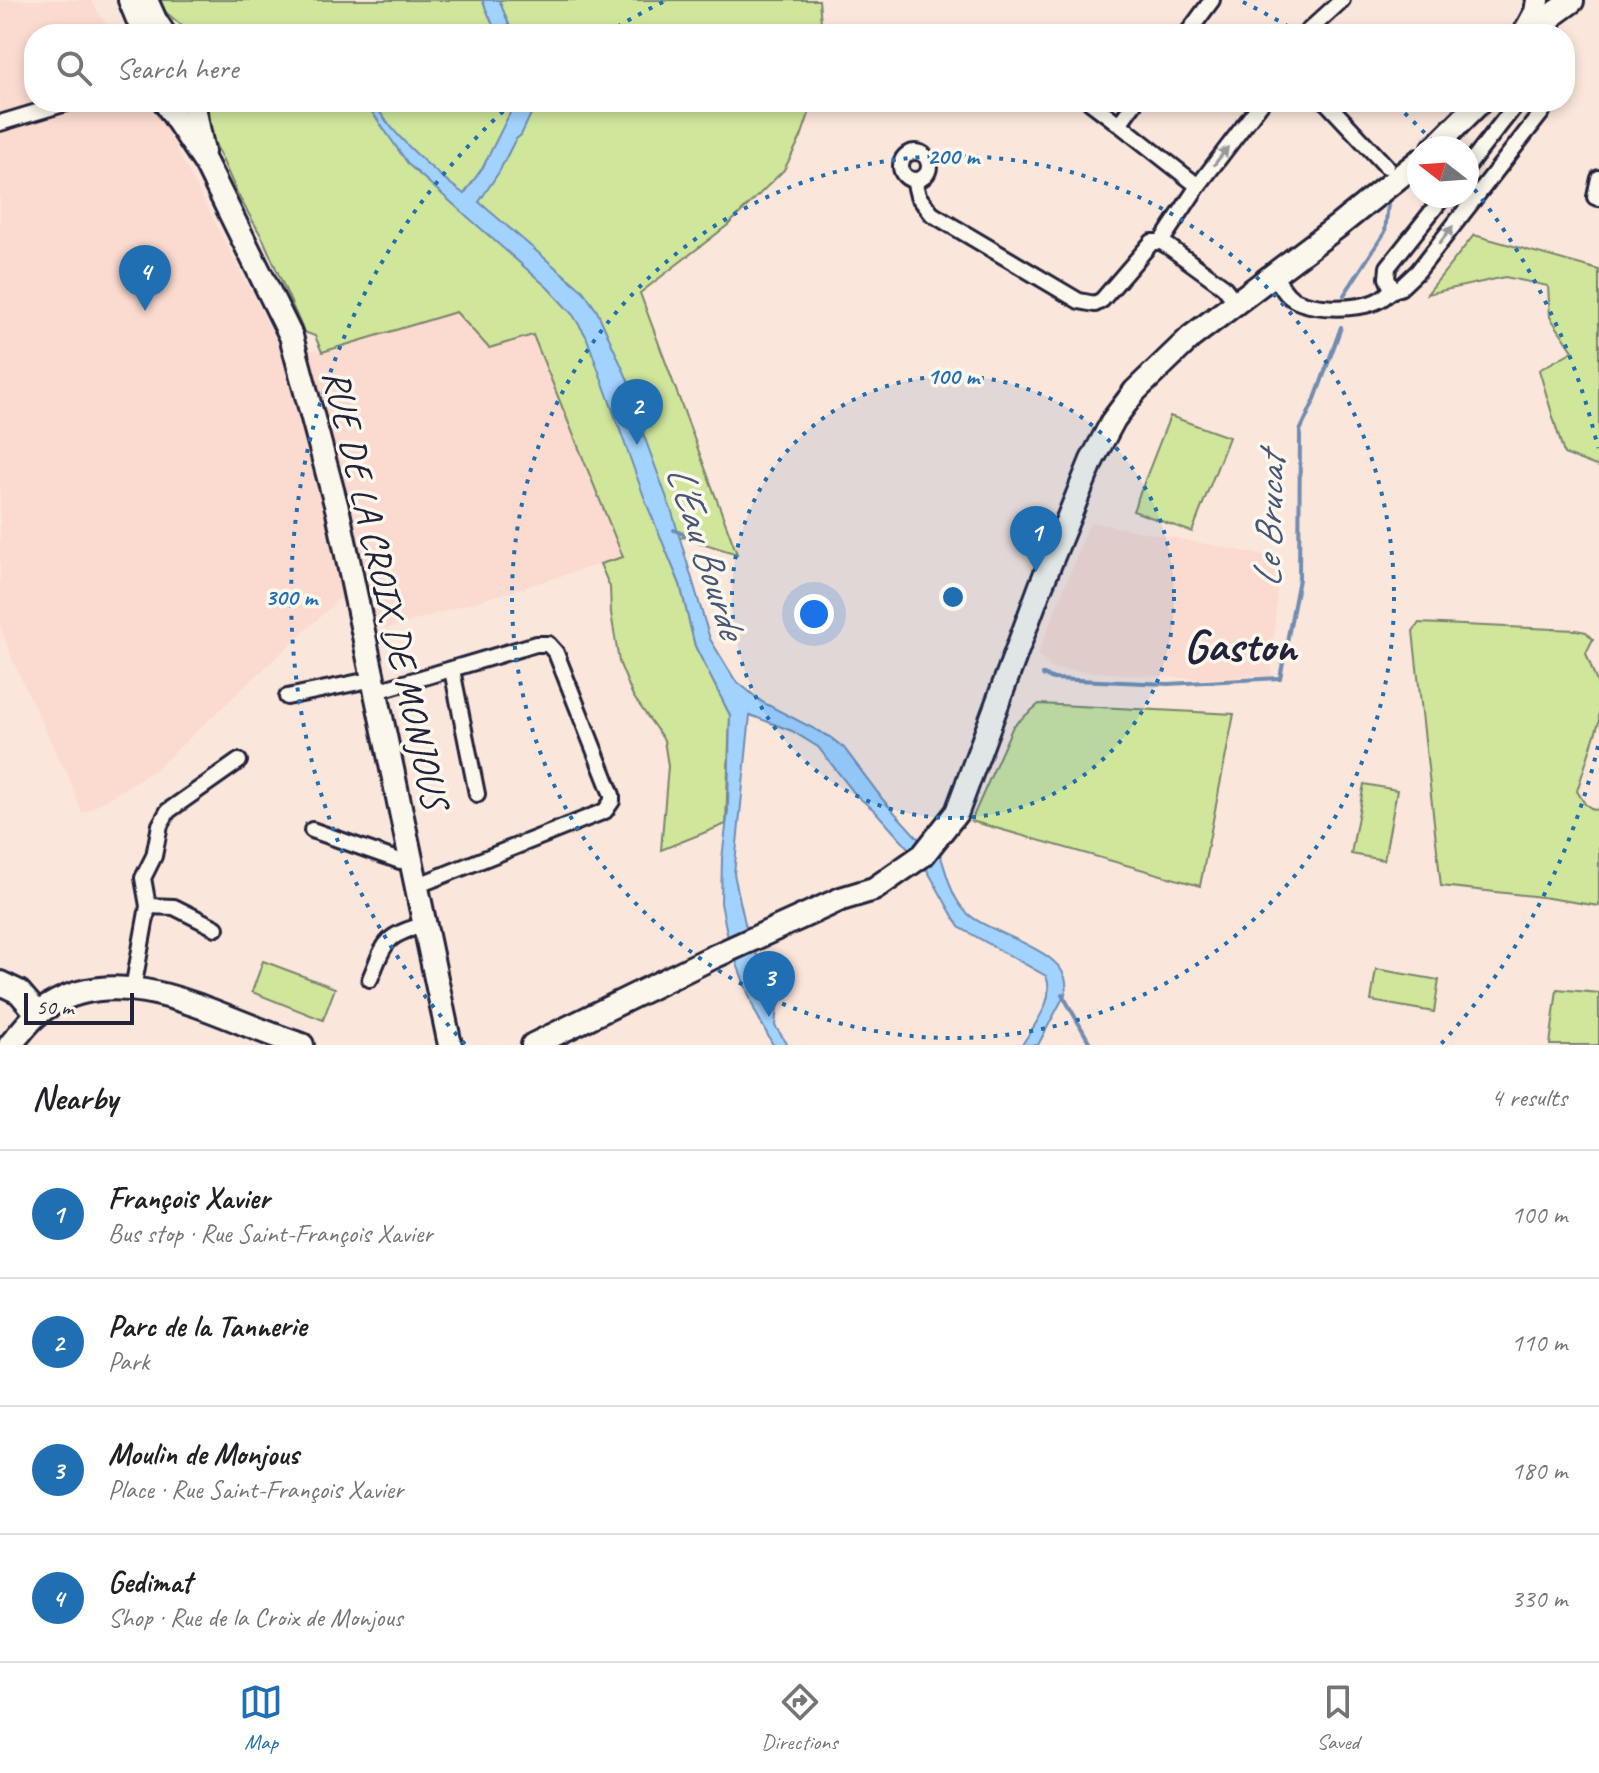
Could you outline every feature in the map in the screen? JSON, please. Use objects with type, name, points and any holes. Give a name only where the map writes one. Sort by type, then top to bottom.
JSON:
[{"type":"street","points":[[130,0],[140,24]]},
{"type":"street","points":[[146,0],[158,24]]},
{"type":"street","points":[[1194,24],[1212,0]]},
{"type":"street","points":[[1316,24],[1342,0]]},
{"type":"street","points":[[1529,24],[1538,0]]},
{"type":"street","points":[[1546,24],[1569,0],[1578,0]]},
{"type":"street","points":[[0,123],[37,112]]},
{"type":"street","name":"RUE DE LA CROIX DE MONJOUS","points":[[172,112],[206,164],[291,336],[338,512],[450,1045]]},
{"type":"street","name":"RUE DE LA CROIX DE MONJOUS","points":[[195,112],[206,164]]},
{"type":"street","points":[[1103,112],[1198,186]]},
{"type":"street","points":[[1119,124],[1128,112]]},
{"type":"street","points":[[1161,242],[1198,186],[1254,112]]},
{"type":"street","points":[[1335,112],[1386,166]]},
{"type":"street","points":[[1446,136],[1470,112]]},
{"type":"street","points":[[1479,152],[1510,112]]},
{"type":"street","points":[[1274,274],[1293,299],[1333,308],[1379,301],[1392,289],[1400,288],[1418,271],[1542,112]]},
{"type":"street","points":[[533,1045],[711,958],[841,899],[874,889],[932,838],[957,812],[1040,588],[1103,439],[1135,391],[1171,355],[1235,301],[1338,226],[1407,171]]},
{"type":"street","points":[[1599,178],[1595,197],[1599,198]]},
{"type":"street","points":[[914,180],[918,196],[932,214],[1087,304],[1102,300],[1152,242],[1161,242],[1223,286],[1235,301]]},
{"type":"street","points":[[1392,289],[1387,278],[1388,267],[1435,208]]},
{"type":"street","points":[[287,697],[452,670],[536,644],[548,644],[553,649],[612,801],[605,811],[416,886]]},
{"type":"street","points":[[452,670],[477,794]]},
{"type":"street","points":[[133,989],[148,906],[143,878],[154,856],[163,818],[168,811],[239,761]]},
{"type":"street","points":[[312,830],[400,861],[410,859]]},
{"type":"street","points":[[148,906],[174,907],[216,928]]},
{"type":"street","points":[[370,979],[384,945],[398,932],[424,925]]},
{"type":"street","points":[[0,983],[19,992],[38,1014]]},
{"type":"street","points":[[10,1045],[38,1014],[69,995],[112,987],[133,989],[195,1005],[302,1045]]},
{"type":"shaded area","points":[[0,0],[91,0],[105,24],[24,24],[24,112],[157,112],[277,341],[322,352],[456,312],[489,348],[533,335],[623,557],[386,629],[339,599],[156,769],[82,814],[67,771],[13,661],[0,625]]},
{"type":"shaded area","points":[[1090,522],[1279,558],[1271,678],[1255,675],[1201,679],[1053,669],[1038,655]]},
{"type":"green space","points":[[160,0],[819,0],[821,24],[180,24],[163,10]]},
{"type":"green space","points":[[206,112],[810,112],[784,170],[728,225],[640,293],[737,554],[683,537],[664,545],[680,584],[695,646],[730,715],[726,824],[661,850],[668,766],[664,740],[633,696],[619,662],[610,587],[600,564],[623,557],[533,335],[489,348],[456,312],[322,352],[315,336],[304,332],[205,121]]},
{"type":"green space","points":[[1474,235],[1599,270],[1599,467],[1564,454],[1539,370],[1573,351],[1550,317],[1548,286],[1505,277],[1427,294]]},
{"type":"green space","points":[[1170,416],[1229,437],[1192,532],[1133,511]]},
{"type":"green space","points":[[1419,623],[1576,630],[1586,632],[1593,639],[1586,653],[1599,688],[1599,722],[1577,791],[1585,804],[1594,810],[1599,809],[1599,906],[1441,886],[1413,631]]},
{"type":"green space","points":[[1039,704],[1234,714],[1200,886],[971,821],[1013,726]]},
{"type":"green space","points":[[1364,784],[1397,790],[1384,860],[1351,854]]},
{"type":"green space","points":[[263,961],[335,988],[323,1020],[252,992]]},
{"type":"green space","points":[[1376,969],[1439,980],[1434,1012],[1371,1001]]},
{"type":"green space","points":[[1557,989],[1599,993],[1599,1045],[1550,1045]]},
{"type":"water","points":[[482,0],[499,0],[509,24],[493,24]]},
{"type":"water","points":[[372,112],[380,112],[414,152],[464,194],[483,167],[510,112],[532,112],[521,135],[515,140],[479,202],[583,291],[597,311],[631,387],[636,414],[672,512],[710,639],[735,680],[762,702],[830,737],[844,748],[884,801],[924,845],[940,854],[953,892],[966,912],[977,921],[1045,955],[1058,966],[1065,979],[1065,994],[1038,1045],[1022,1045],[1046,1003],[1046,976],[959,927],[926,868],[875,811],[856,795],[818,747],[792,731],[750,715],[734,874],[748,937],[778,998],[775,1026],[788,1045],[773,1045],[755,1011],[729,943],[721,903],[728,811],[730,715],[695,646],[680,584],[647,505],[586,336],[573,315],[547,287],[409,165]]},
{"type":"waterway","name":"Le Brucat","points":[[1344,295],[1385,232],[1388,204]]},
{"type":"waterway","name":"Le Brucat","points":[[1043,675],[1054,679],[1168,684],[1280,678],[1299,579],[1300,431],[1341,327]]},
{"type":"waterway","name":"Le Brucat","points":[[674,530],[701,542]]},
{"type":"waterway","name":"L'Eau Bourde","points":[[1062,994],[1091,1045]]},
{"type":"place","name":"Gedimat","points":[[145,311]]},
{"type":"place","name":"Parc de la Tannerie","points":[[637,445]]},
{"type":"place","name":"François Xavier","points":[[1036,572]]},
{"type":"place","name":"Moulin de Monjous","points":[[769,1017]]},
{"type":"district","name":"Gaston","points":[[1240,646]]}]
